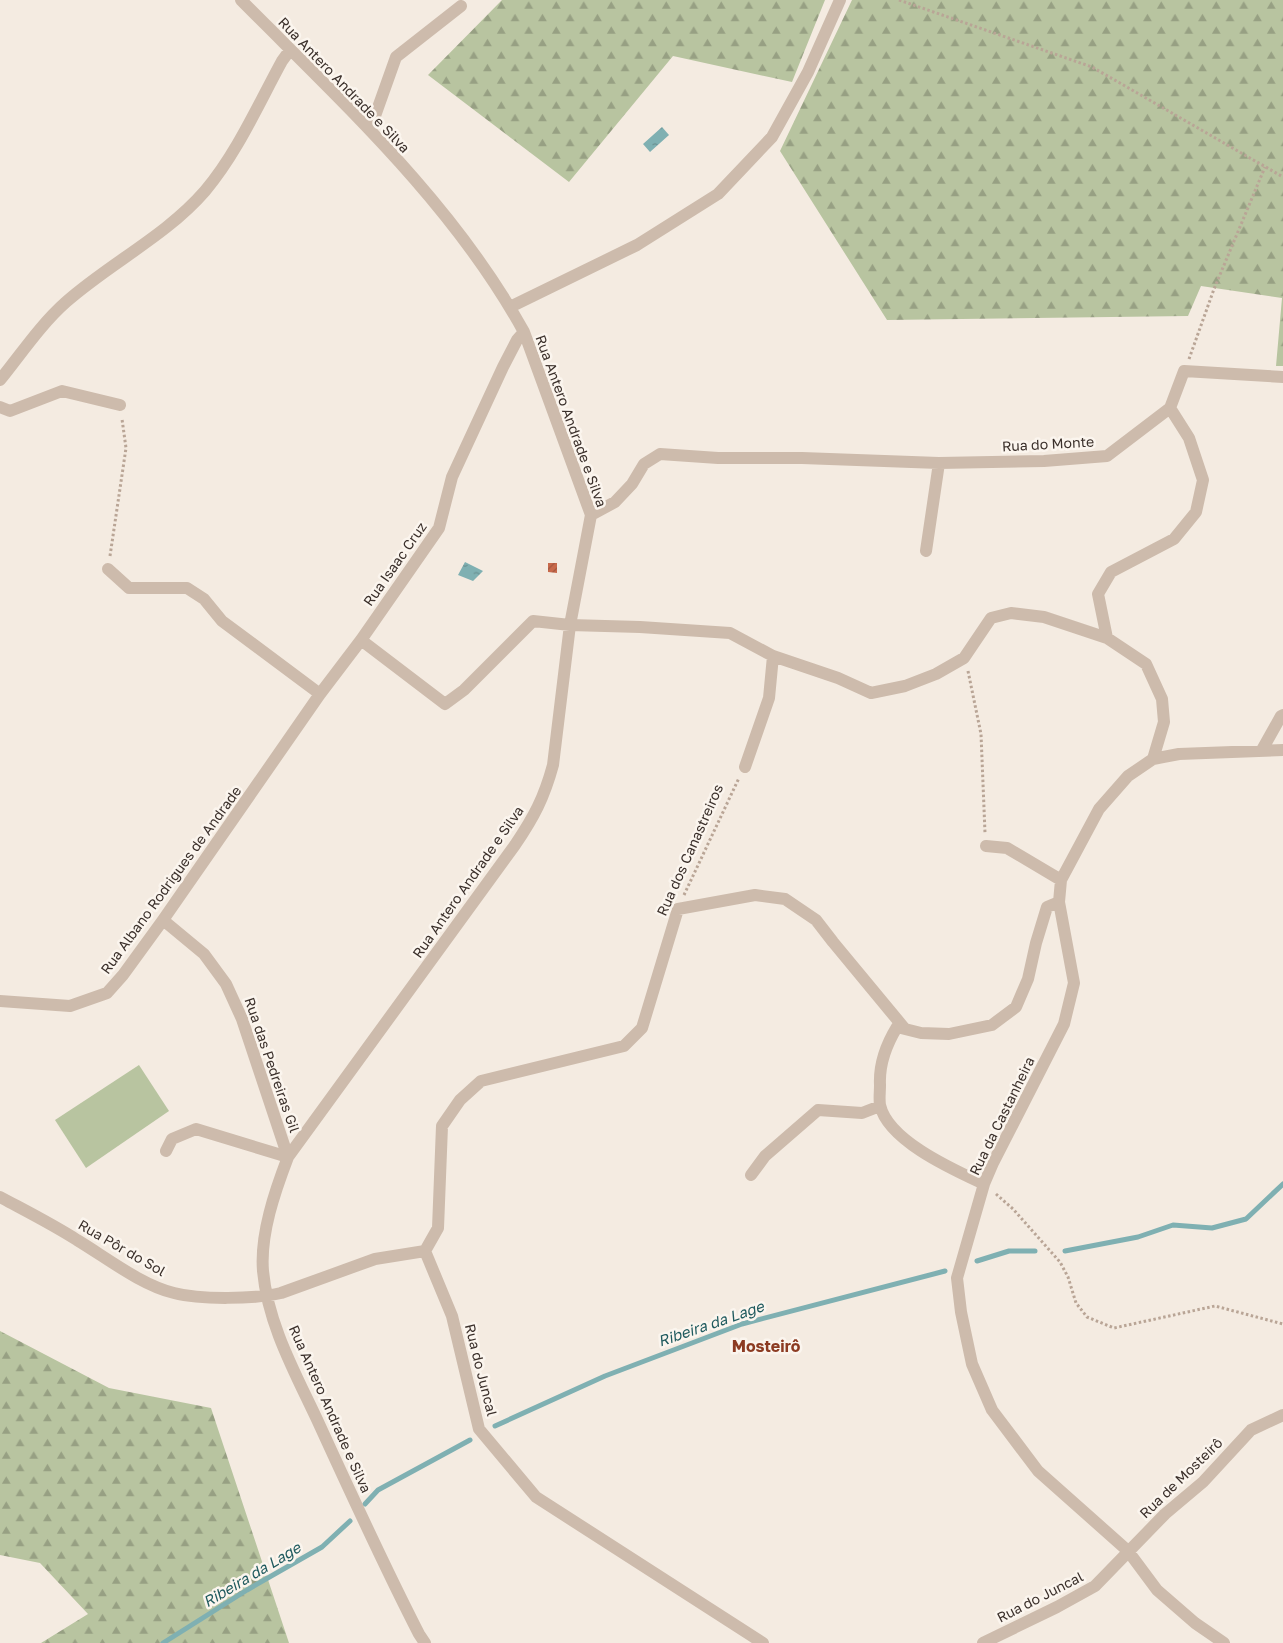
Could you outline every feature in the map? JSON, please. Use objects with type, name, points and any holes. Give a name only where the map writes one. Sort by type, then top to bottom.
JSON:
[{"type":"street","name":"Rua Antero Andrade e Silva","points":[[241,0],[370,130],[423,189],[453,226],[510,308],[524,332],[591,515],[570,625],[553,765],[540,805],[515,845],[288,1157],[274,1195],[265,1235],[263,1269],[267,1296],[279,1337],[384,1566],[425,1643]]},
{"type":"street","points":[[510,308],[637,245],[718,194],[772,137],[808,72],[840,0]]},
{"type":"street","points":[[370,130],[396,57],[461,6]]},
{"type":"street","points":[[0,380],[65,302],[174,221],[204,192],[227,161],[290,50]]},
{"type":"street","name":"Rua Isaac Cruz","points":[[320,694],[361,640],[439,528],[452,477],[503,367],[517,340],[524,332]]},
{"type":"street","points":[[1107,638],[1098,594],[1112,572],[1174,539],[1196,512],[1203,480],[1189,438],[1170,408],[1184,371],[1283,377]]},
{"type":"street","points":[[0,407],[10,411],[62,391],[120,405]]},
{"type":"street","name":"Rua do Monte","points":[[591,515],[615,502],[632,484],[644,464],[660,454],[718,458],[1044,462],[1107,456],[1170,408]]},
{"type":"street","points":[[926,551],[939,462]]},
{"type":"street","points":[[108,569],[129,588],[187,588],[204,599],[222,621],[320,694]]},
{"type":"street","points":[[361,640],[445,704],[464,690],[532,621],[570,625],[640,626],[730,634],[773,656],[838,678],[872,693],[905,686],[936,674],[964,658],[991,618],[1011,613],[1044,618],[1107,638],[1146,664],[1162,699],[1164,722],[1153,759],[1179,754],[1283,750]]},
{"type":"street","points":[[745,766],[769,698],[773,656]]},
{"type":"street","name":"Rua Albano Rodrigues de Andrade","points":[[0,1001],[70,1006],[107,993],[123,975],[163,920],[320,694]]},
{"type":"street","points":[[1262,750],[1283,715]]},
{"type":"street","name":"Rua da Castanheira","points":[[1153,759],[1128,776],[1099,809],[1061,880],[1058,902],[1074,983],[1064,1024],[984,1184],[958,1278],[961,1312],[972,1364],[992,1410],[1038,1471],[1128,1551],[1157,1590],[1195,1623],[1224,1643]]},
{"type":"street","points":[[986,846],[1006,848],[1061,880]]},
{"type":"street","points":[[678,909],[755,896],[785,899],[816,920],[906,1029]]},
{"type":"street","points":[[984,1184],[950,1168],[914,1147],[891,1127],[880,1106],[879,1075],[887,1044],[897,1028],[921,1033],[949,1034],[992,1026],[1016,1007],[1028,979],[1036,942],[1047,907],[1058,902]]},
{"type":"street","name":"Rua dos Canastreiros","points":[[426,1251],[438,1228],[442,1126],[460,1100],[481,1081],[624,1046],[642,1028],[678,909]]},
{"type":"street","name":"Rua das Pedreiras Gil","points":[[163,920],[204,954],[226,984],[242,1018],[288,1157]]},
{"type":"street","points":[[751,1175],[765,1156],[818,1110],[862,1113],[880,1106]]},
{"type":"street","points":[[166,1151],[172,1139],[196,1129],[288,1157]]},
{"type":"street","name":"Rua Pôr do Sol","points":[[0,1197],[68,1234],[148,1284],[174,1294],[202,1297],[267,1296]]},
{"type":"street","points":[[267,1296],[281,1293],[375,1259],[426,1251]]},
{"type":"street","name":"Rua do Juncal","points":[[426,1251],[452,1316],[479,1429],[536,1497],[763,1643]]},
{"type":"street","name":"Rua de Mosteirô","points":[[1128,1551],[1165,1514],[1203,1482],[1251,1430],[1283,1415]]},
{"type":"street","name":"Rua do Juncal","points":[[982,1643],[1057,1607],[1095,1586],[1128,1551]]},
{"type":"path","points":[[898,0],[1092,67],[1283,177]]},
{"type":"path","points":[[1184,371],[1214,289],[1265,167]]},
{"type":"path","points":[[108,569],[126,448],[120,405]]},
{"type":"path","points":[[964,658],[981,734],[986,846]]},
{"type":"path","name":"Rua dos Canastreiros","points":[[678,909],[745,766]]},
{"type":"path","points":[[984,1184],[1013,1209],[1060,1262],[1068,1277],[1076,1303],[1087,1317],[1114,1328],[1215,1306],[1283,1324]]},
{"type":"green space","points":[[502,0],[825,0],[792,82],[673,56],[569,182],[428,75]]},
{"type":"green space","points":[[852,0],[1283,0],[1283,366],[1276,366],[1282,298],[1201,286],[1188,316],[887,320],[780,151]]},
{"type":"green space","points":[[139,1065],[169,1111],[86,1168],[55,1120]]},
{"type":"green space","points":[[0,1331],[109,1388],[211,1408],[289,1643],[41,1643],[88,1614],[40,1563],[0,1555]]},
{"type":"water","points":[[662,127],[669,135],[650,152],[643,144]]},
{"type":"water","points":[[465,562],[483,571],[473,581],[458,575]]},
{"type":"building","points":[[548,563],[557,563],[557,573],[548,572]]},
{"type":"waterway","name":"Ribeira da Lage","points":[[1065,1251],[1138,1237],[1173,1225],[1212,1228],[1246,1219],[1283,1184]]},
{"type":"waterway","name":"Ribeira da Lage","points":[[977,1261],[1009,1251],[1035,1251]]},
{"type":"waterway","name":"Ribeira da Lage","points":[[495,1426],[605,1376],[742,1324],[945,1271]]},
{"type":"waterway","name":"Ribeira da Lage","points":[[365,1504],[378,1490],[470,1440]]},
{"type":"waterway","name":"Ribeira da Lage","points":[[163,1643],[247,1590],[322,1547],[350,1521]]},
{"type":"district","name":"Mosteirô","points":[[766,1346]]}]
